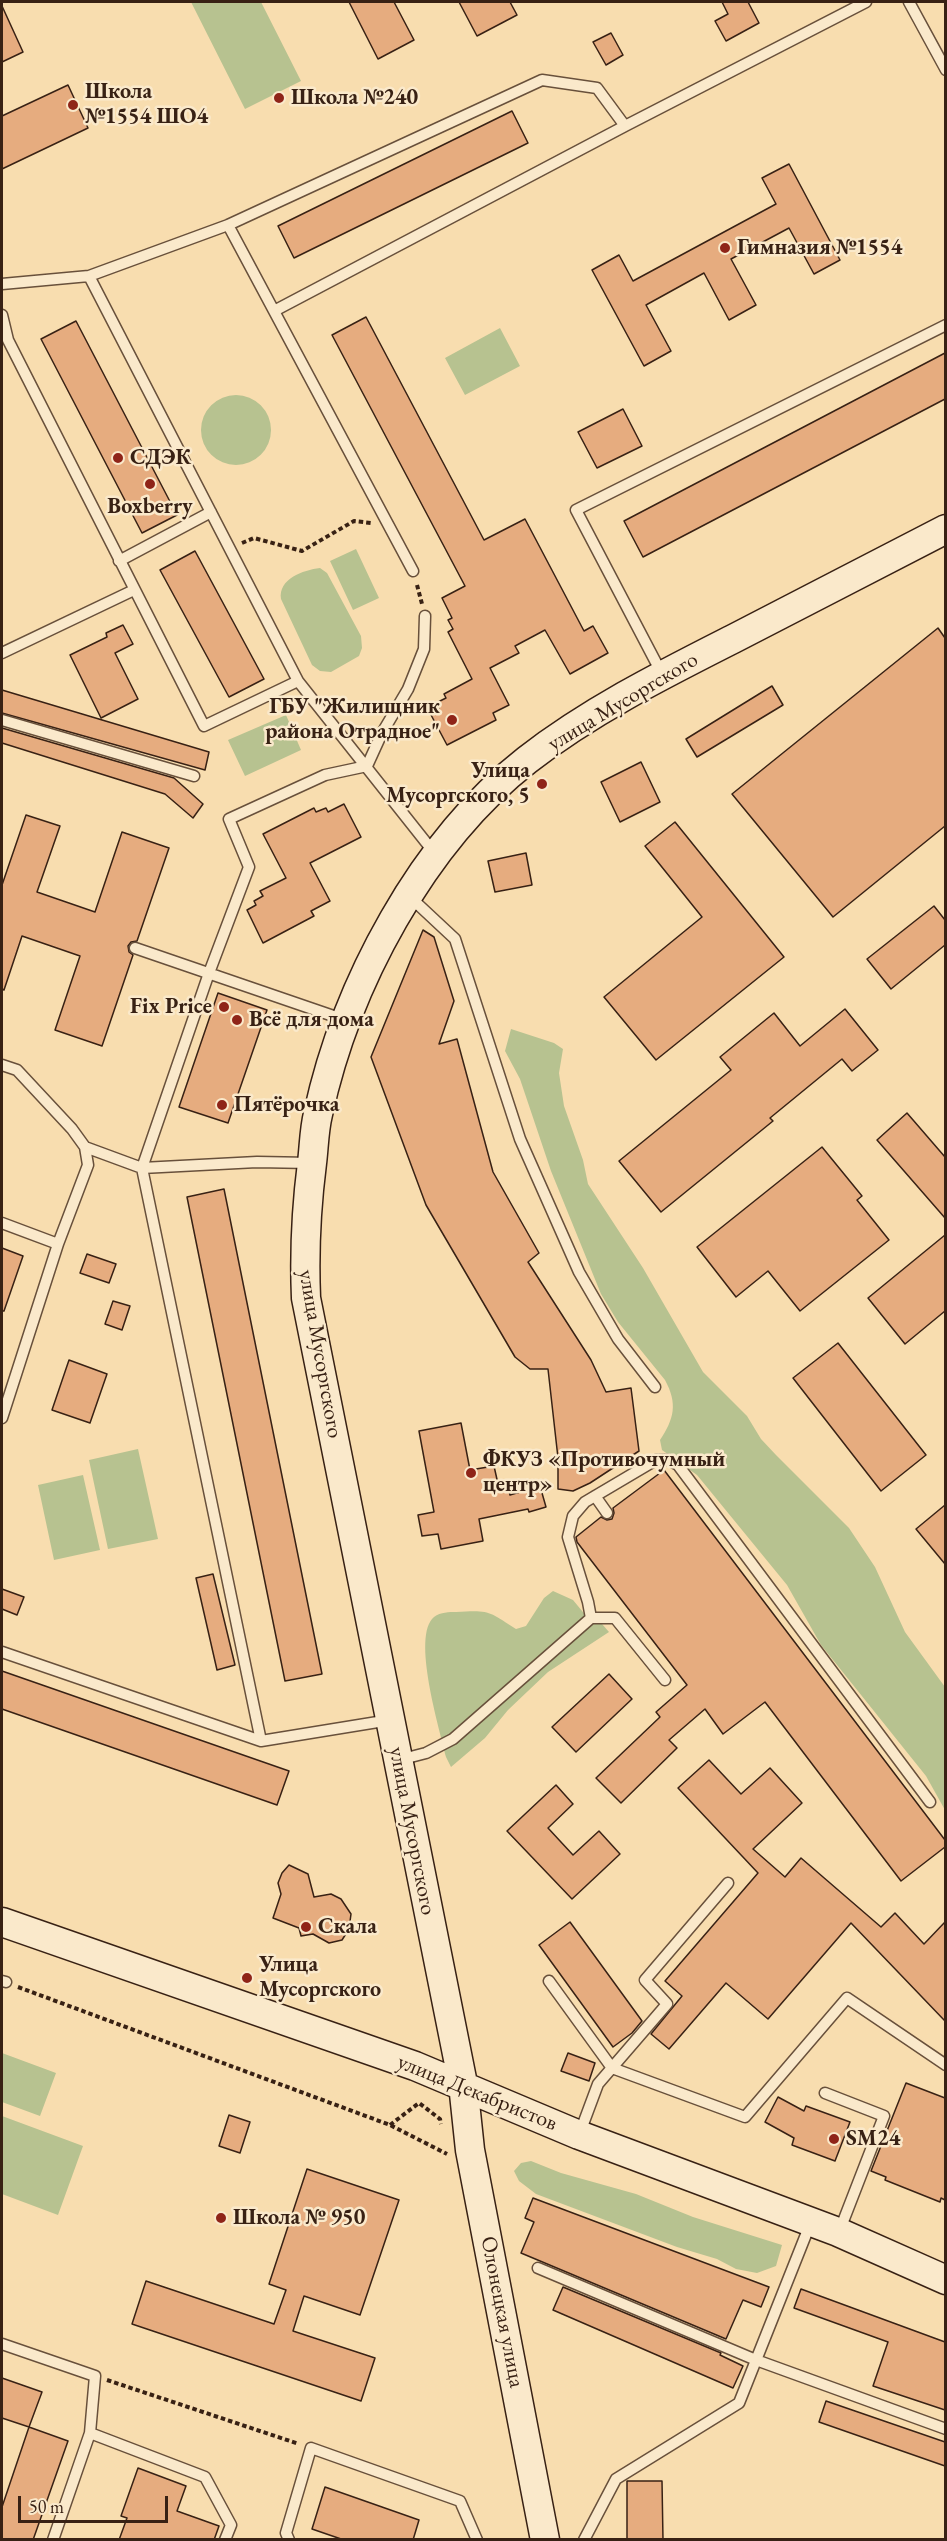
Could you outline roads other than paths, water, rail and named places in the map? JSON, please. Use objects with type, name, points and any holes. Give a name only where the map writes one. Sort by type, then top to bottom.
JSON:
[{"type":"street","name":"улица Мусоргского","points":[[463,2084],[306,1298],[303,1249],[317,1116],[333,1057],[366,975],[388,929],[409,896],[436,855],[465,819],[525,762],[574,725],[663,675],[945,529]]},
{"type":"street","name":"улица Декабристов","points":[[2,1922],[238,2003],[463,2084],[579,2135],[838,2232],[945,2280]]},
{"type":"street","name":"Олонецкая улица","points":[[463,2084],[470,2150],[545,2540]]},
{"type":"lane","points":[[274,310],[866,2]]},
{"type":"lane","points":[[909,2],[945,70]]},
{"type":"lane","points":[[2,284],[89,276],[228,225],[542,80],[597,88],[625,126]]},
{"type":"lane","points":[[228,225],[413,571]]},
{"type":"lane","points":[[89,276],[298,681],[352,752],[368,766],[436,855]]},
{"type":"lane","points":[[2,315],[8,340],[204,726],[298,681]]},
{"type":"lane","points":[[663,675],[576,510],[945,325]]},
{"type":"lane","points":[[119,561],[211,512]]},
{"type":"lane","points":[[2,653],[134,590]]},
{"type":"lane","points":[[368,766],[382,733],[408,689],[424,649],[425,616]]},
{"type":"lane","points":[[2,720],[194,776]]},
{"type":"lane","points":[[261,1741],[142,1168],[209,973],[249,867],[229,819],[325,775],[368,766]]},
{"type":"lane","points":[[409,896],[455,939],[520,1138],[579,1272],[618,1339],[655,1387]]},
{"type":"lane","points":[[135,948],[348,1021]]},
{"type":"lane","points":[[2,1065],[17,1070],[72,1129],[85,1147],[88,1165],[58,1244],[2,1418]]},
{"type":"lane","points":[[85,1147],[142,1168],[257,1162],[312,1163]]},
{"type":"lane","points":[[2,1223],[58,1244]]},
{"type":"lane","points":[[591,1618],[568,1537],[573,1516],[585,1502],[656,1460],[669,1460],[678,1466],[930,1802]]},
{"type":"lane","points":[[595,1496],[608,1513]]},
{"type":"lane","points":[[398,1760],[426,1753],[453,1739],[591,1618],[615,1618],[665,1680]]},
{"type":"lane","points":[[2,1652],[261,1741],[390,1719]]},
{"type":"lane","points":[[579,2135],[598,2084],[667,2004],[645,1980],[728,1883]]},
{"type":"lane","points":[[549,1981],[612,2068],[745,2117],[847,1998],[945,2065]]},
{"type":"lane","points":[[825,2093],[884,2116],[838,2232]]},
{"type":"lane","points":[[584,2540],[616,2479],[739,2403],[811,2222]]},
{"type":"lane","points":[[538,2268],[756,2360],[945,2429]]},
{"type":"lane","points":[[2,2344],[95,2376],[90,2433],[53,2540]]},
{"type":"lane","points":[[90,2433],[205,2477],[231,2525],[225,2540]]},
{"type":"lane","points":[[289,2540],[286,2533],[311,2448],[460,2500],[477,2540]]},
{"type":"place","name":"Школа №240","points":[[279,98]]},
{"type":"place","name":"Школа №1554 ШО4","points":[[73,105]]},
{"type":"place","name":"Гимназия №1554","points":[[725,248]]},
{"type":"place","name":"СДЭК","points":[[118,458]]},
{"type":"place","name":"Boxberry","points":[[150,484]]},
{"type":"place","name":"ГБУ \"Жилищник района Отрадное\"","points":[[452,720]]},
{"type":"place","name":"Улица Мусоргского, 5","points":[[542,784]]},
{"type":"place","name":"Fix Price","points":[[224,1007]]},
{"type":"place","name":"Всё для дома","points":[[237,1020]]},
{"type":"place","name":"Пятёрочка","points":[[222,1105]]},
{"type":"place","name":"ФКУЗ «Противочумный центр»","points":[[471,1473]]},
{"type":"place","name":"Скала","points":[[306,1927]]},
{"type":"place","name":"Улица Мусоргского","points":[[247,1978]]},
{"type":"place","name":"SM24","points":[[834,2139]]},
{"type":"place","name":"Школа № 950","points":[[221,2218]]}]
